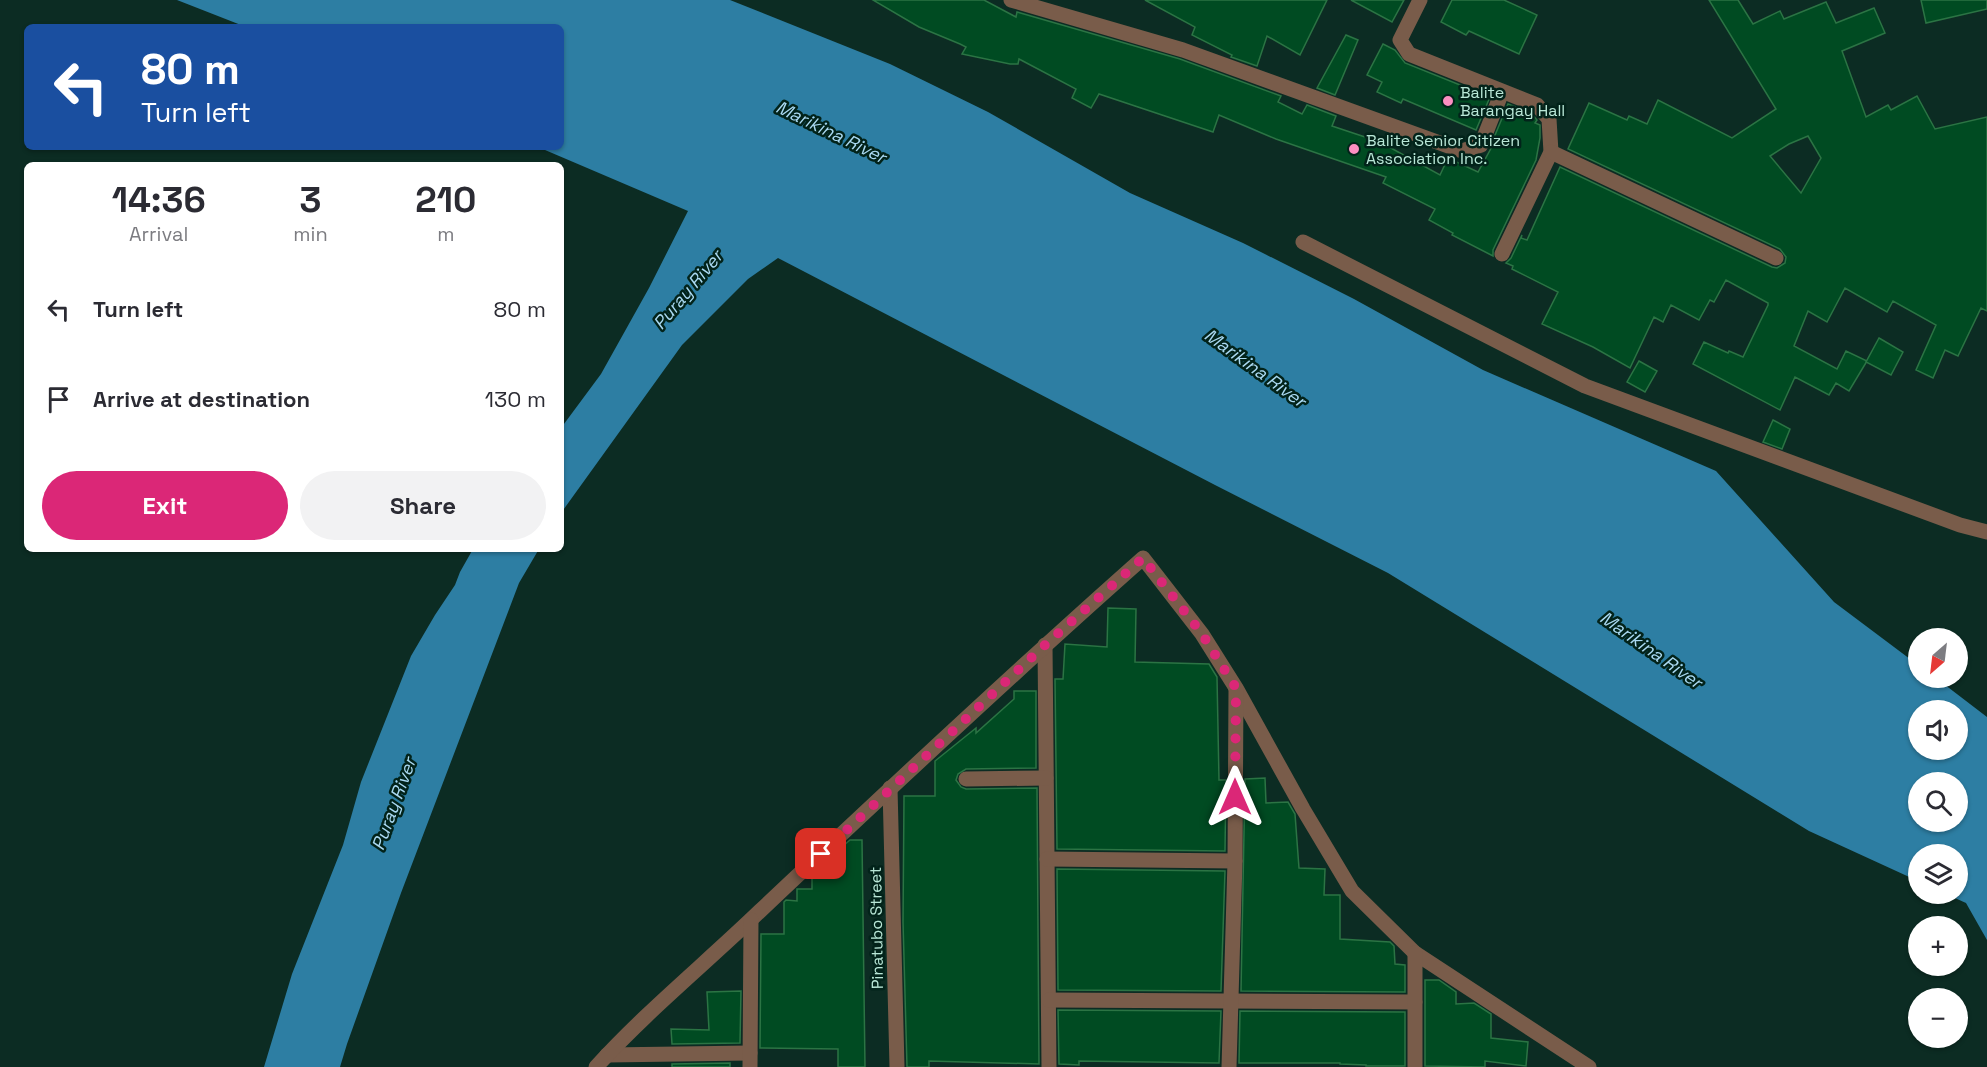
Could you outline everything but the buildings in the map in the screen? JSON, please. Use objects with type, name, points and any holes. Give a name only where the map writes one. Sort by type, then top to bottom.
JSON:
[{"type":"street","points":[[1011,0],[1183,50],[1462,151],[1481,145],[1502,92]]},
{"type":"street","points":[[1420,0],[1400,40],[1408,54],[1537,105],[1550,119],[1551,152],[1502,254]]},
{"type":"street","points":[[1551,152],[1776,258]]},
{"type":"street","points":[[1303,242],[1585,386],[1960,525],[1987,532]]},
{"type":"street","points":[[596,1067],[644,1016],[751,920],[1045,645],[1143,558],[1202,634],[1236,688],[1303,809],[1353,891],[1415,953],[1589,1067]]},
{"type":"street","points":[[1045,645],[1049,1067]]},
{"type":"street","points":[[1229,1067],[1235,861],[1236,688]]},
{"type":"street","points":[[966,778],[1046,778]]},
{"type":"street","name":"Pinatubo Street","points":[[890,788],[897,1067]]},
{"type":"street","points":[[1047,859],[1235,861]]},
{"type":"street","points":[[607,1055],[750,1060],[751,920]]},
{"type":"street","points":[[1415,953],[1415,1067]]},
{"type":"street","points":[[1049,1000],[1415,1002]]},
{"type":"water","points":[[177,0],[730,0],[890,64],[988,112],[1130,193],[1243,243],[1354,299],[1483,370],[1716,471],[1834,602],[1908,658],[1908,688],[1949,688],[1965,700],[1908,700],[1908,760],[1968,760],[1968,702],[1987,717],[1987,940],[1967,904],[1968,844],[1908,844],[1908,876],[1809,831],[1388,573],[778,258],[748,279],[682,345],[564,509],[564,424],[601,374],[649,288],[688,211],[545,150],[564,150],[564,24],[238,24]]},
{"type":"water","name":"Puray River","points":[[471,552],[537,552],[519,583],[401,893],[340,1067],[264,1067],[292,974],[343,845],[361,782],[411,656],[455,585]]},
{"type":"place","name":"Balite Barangay Hall","points":[[1448,101]]},
{"type":"place","name":"Balite Senior Citizen Association Inc.","points":[[1354,149]]},
{"type":"route","points":[[821,854],[1045,645],[1143,558],[1202,634],[1236,688],[1235,797]]},
{"type":"water label","name":"Marikina River","points":[[831,132]]},
{"type":"water label","name":"Marikina River","points":[[1255,368]]},
{"type":"water label","name":"Marikina River","points":[[1651,650]]}]
